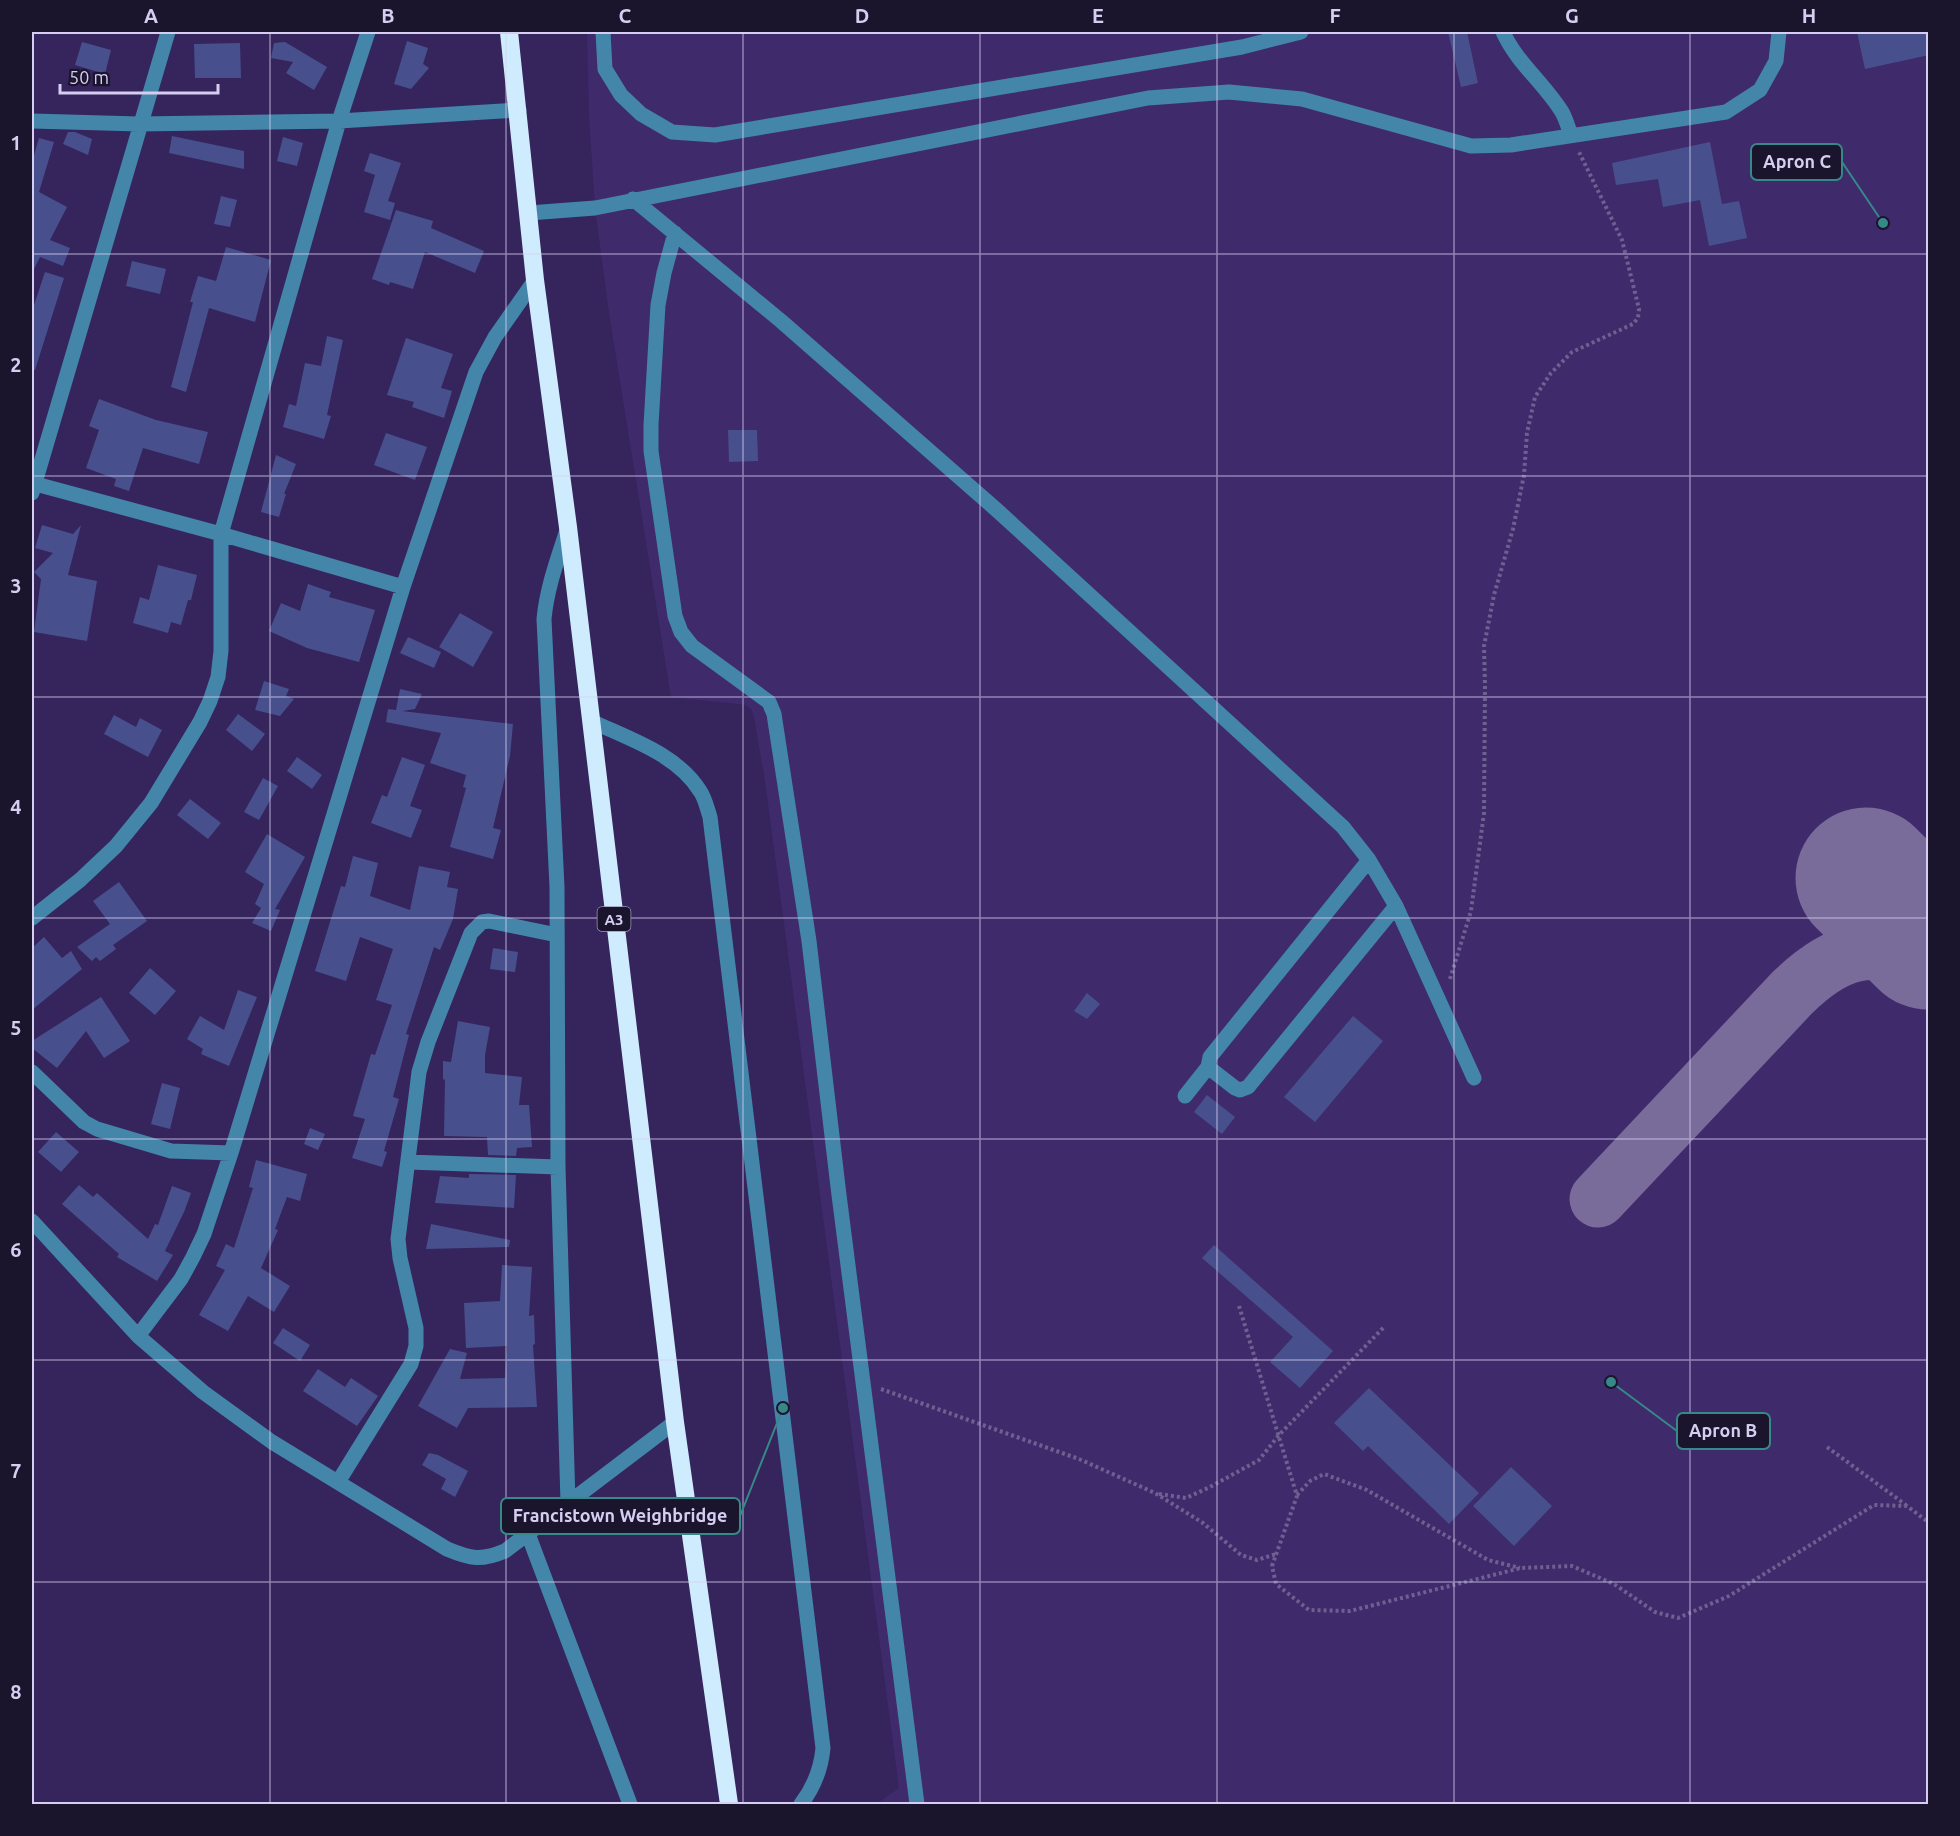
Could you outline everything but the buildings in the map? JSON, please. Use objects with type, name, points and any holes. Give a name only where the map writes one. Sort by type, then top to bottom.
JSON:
[{"type":"highway","name":"A3","points":[[509,32],[519,110],[535,280],[568,528],[675,1422],[729,1804]]},
{"type":"street","points":[[168,32],[33,487],[221,534],[403,587]]},
{"type":"street","points":[[32,918],[80,880],[116,846],[151,803],[200,722],[210,701],[218,677],[221,651],[221,534],[339,121],[368,32]]},
{"type":"street","points":[[603,32],[605,69],[621,95],[641,114],[672,132],[715,135],[1242,47],[1301,32]]},
{"type":"street","points":[[1503,32],[1524,66],[1563,113],[1571,135]]},
{"type":"street","points":[[529,213],[595,208],[1148,98],[1229,92],[1302,99],[1471,146],[1511,145],[1726,112],[1760,90],[1776,61],[1779,32]]},
{"type":"street","points":[[32,121],[139,124],[339,121],[519,110]]},
{"type":"street","points":[[633,200],[781,321],[999,512],[1330,814],[1357,843],[1396,906],[1474,1078]]},
{"type":"street","points":[[675,233],[658,304],[651,425],[651,451],[675,616],[681,632],[692,645],[769,702],[774,714],[809,941],[917,1804]]},
{"type":"street","points":[[138,1336],[181,1279],[204,1234],[231,1153],[403,587],[476,372],[495,337],[535,280]]},
{"type":"street","points":[[568,528],[550,581],[544,619],[554,804],[558,1167],[568,1502]]},
{"type":"street","points":[[591,721],[669,759],[687,773],[702,792],[710,817],[823,1748],[821,1766],[816,1780],[801,1804]]},
{"type":"street","points":[[1185,1096],[1208,1067],[1210,1057],[1369,860]]},
{"type":"street","points":[[1208,1067],[1235,1088],[1240,1090],[1248,1087],[1396,906]]},
{"type":"street","points":[[338,1482],[411,1364],[416,1346],[416,1328],[400,1258],[398,1239],[419,1072],[471,933],[482,922],[489,921],[557,935]]},
{"type":"street","points":[[32,1072],[84,1122],[97,1129],[171,1151],[231,1153]]},
{"type":"street","points":[[408,1162],[558,1167]]},
{"type":"street","points":[[32,1221],[138,1336],[239,1420],[447,1549],[470,1558],[488,1558],[505,1551],[675,1422]]},
{"type":"street","points":[[528,1534],[630,1804]]},
{"type":"path","points":[[1441,1006],[1471,911],[1484,813],[1484,646],[1494,595],[1513,529],[1524,475],[1527,433],[1534,397],[1551,373],[1572,352],[1633,324],[1638,318],[1639,309],[1622,240],[1571,135]]},
{"type":"path","points":[[1239,1306],[1297,1496]]},
{"type":"path","points":[[1155,1493],[1186,1498],[1259,1460],[1279,1435],[1385,1326]]},
{"type":"path","points":[[863,1383],[1079,1459],[1155,1493],[1203,1523],[1241,1555],[1257,1560],[1276,1554]]},
{"type":"path","points":[[1827,1447],[1929,1522]]},
{"type":"path","points":[[1521,1568],[1488,1560],[1367,1490],[1324,1474],[1310,1481],[1297,1496],[1272,1566],[1276,1584],[1309,1610],[1350,1611],[1521,1568],[1572,1566],[1614,1584],[1655,1612],[1678,1618],[1729,1596],[1874,1505],[1907,1506]]},
{"type":"shaded area","points":[[587,32],[1928,32],[1928,1804],[876,1804],[899,1788],[765,781],[751,709],[746,705],[671,697],[609,313],[595,208],[589,116]]},
{"type":"taxiway","points":[[1598,1199],[1808,978],[1840,958],[1871,951],[1907,957],[1928,964]]},
{"type":"runway","points":[[1866,878],[1928,939]]},
{"type":"place","name":"Apron C","points":[[1883,223]]},
{"type":"place","name":"Apron B","points":[[1611,1382]]},
{"type":"place","name":"Francistown Weighbridge","points":[[783,1408]]}]
